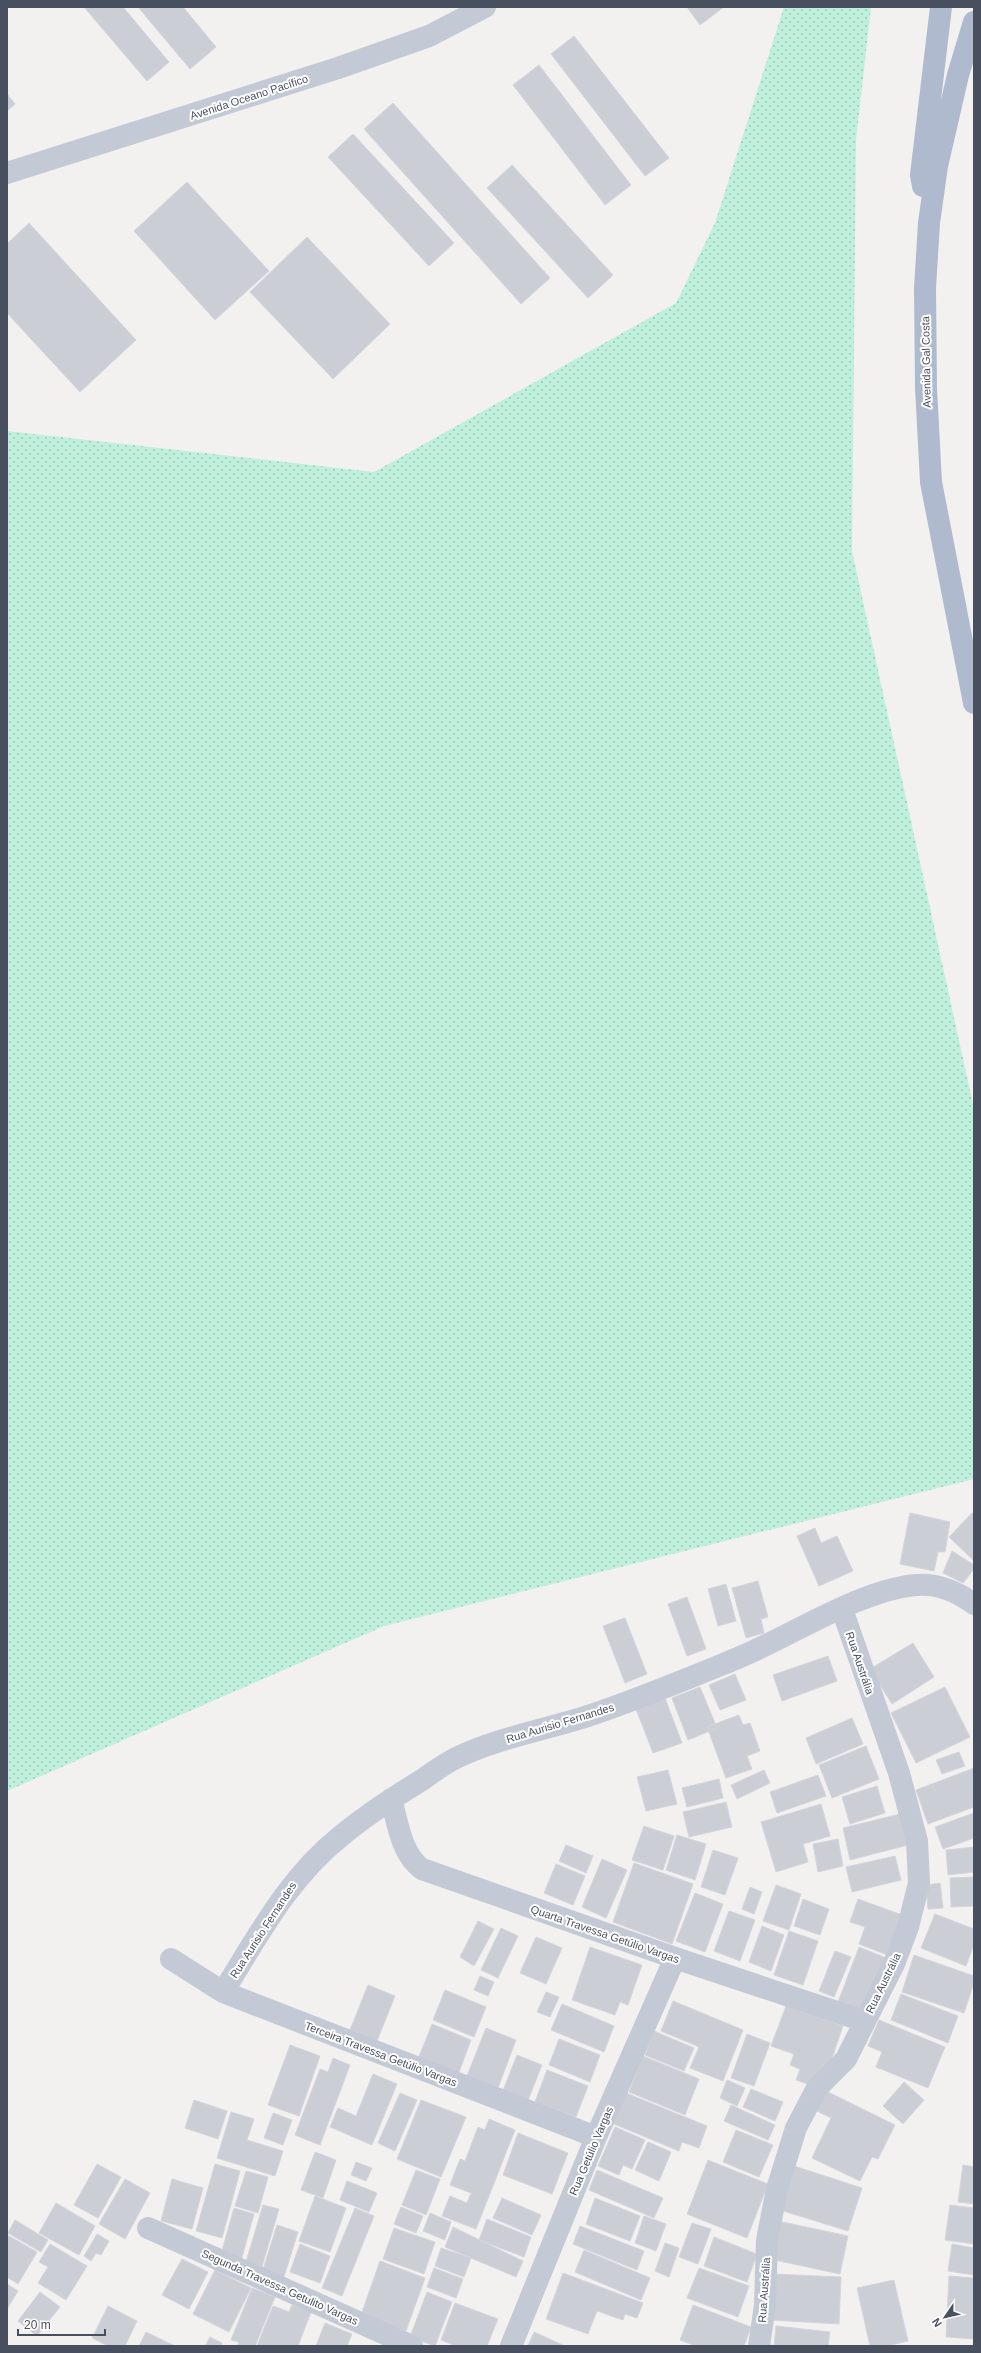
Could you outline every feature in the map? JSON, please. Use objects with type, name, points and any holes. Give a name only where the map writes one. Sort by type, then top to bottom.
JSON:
[{"type":"main road","points":[[929,223],[921,175],[941,7]]},
{"type":"main road","name":"Avenida Gal Costa","points":[[974,22],[958,75],[937,166],[929,223],[925,288],[926,388],[931,482],[974,703]]},
{"type":"street","name":"Avenida Oceano Pacífico","points":[[7,173],[338,68],[429,36],[485,7]]},
{"type":"street","name":"Rua Aurisio Fernandes","points":[[223,1992],[282,1898],[310,1862],[341,1836],[391,1799],[455,1758],[523,1732],[587,1716],[663,1688],[744,1655],[869,1596],[916,1585],[936,1586],[962,1595],[974,1604]]},
{"type":"street","name":"Rua Austrália","points":[[759,2346],[765,2305],[767,2240],[776,2189],[796,2128],[817,2088],[846,2059],[894,1964],[908,1927],[919,1883],[917,1841],[899,1773],[842,1609]]},
{"type":"street","name":"Quarta Travessa Getúlio Vargas","points":[[391,1799],[406,1851],[414,1863],[422,1870],[675,1958],[864,2021]]},
{"type":"street","name":"Terceira Travessa Getúlio Vargas","points":[[171,1958],[223,1992],[596,2137]]},
{"type":"street","name":"Rua Getúlio Vargas","points":[[511,2346],[596,2137],[675,1958]]},
{"type":"street","name":"Segunda Travessa Getulito Vargas","points":[[148,2228],[412,2346]]},
{"type":"green space","points":[[784,7],[871,7],[856,140],[852,551],[974,1109],[974,1479],[384,1626],[7,1791],[7,431],[374,472],[676,303],[715,223]]},
{"type":"building","points":[[84,7],[123,7],[169,62],[147,81]]},
{"type":"building","points":[[138,7],[183,7],[216,47],[190,69]]},
{"type":"building","points":[[687,7],[724,7],[700,25]]},
{"type":"building","points":[[574,36],[669,158],[645,176],[551,54]]},
{"type":"building","points":[[539,65],[631,185],[605,205],[513,85]]},
{"type":"building","points":[[7,94],[15,104],[7,111]]},
{"type":"building","points":[[393,103],[550,278],[521,304],[364,129]]},
{"type":"building","points":[[353,134],[454,243],[429,266],[328,157]]},
{"type":"building","points":[[512,165],[613,275],[588,298],[487,188]]},
{"type":"building","points":[[187,182],[269,271],[215,320],[134,231]]},
{"type":"building","points":[[29,223],[136,340],[80,392],[7,313],[7,244]]},
{"type":"building","points":[[307,237],[390,324],[333,379],[250,292]]},
{"type":"building","points":[[910,1513],[950,1522],[945,1552],[938,1552],[934,1571],[900,1564]]},
{"type":"building","points":[[972,1513],[974,1515],[974,1561],[949,1537]]},
{"type":"building","points":[[815,1528],[821,1543],[837,1536],[853,1571],[819,1586],[797,1536]]},
{"type":"building","points":[[952,1551],[974,1565],[974,1569],[963,1583],[943,1573]]},
{"type":"building","points":[[758,1581],[768,1617],[761,1619],[764,1633],[746,1638],[732,1588]]},
{"type":"building","points":[[726,1584],[736,1621],[718,1626],[708,1589]]},
{"type":"building","points":[[687,1597],[706,1649],[687,1656],[668,1604]]},
{"type":"building","points":[[625,1618],[647,1674],[625,1683],[603,1626]]},
{"type":"building","points":[[913,1643],[934,1677],[892,1704],[870,1669]]},
{"type":"building","points":[[828,1656],[837,1681],[782,1701],[773,1675]]},
{"type":"building","points":[[735,1674],[746,1700],[720,1710],[709,1685]]},
{"type":"building","points":[[700,1687],[717,1728],[688,1740],[672,1698]]},
{"type":"building","points":[[945,1687],[970,1737],[916,1763],[891,1713]]},
{"type":"building","points":[[665,1698],[682,1743],[653,1753],[636,1709]]},
{"type":"building","points":[[739,1715],[743,1725],[750,1723],[760,1751],[747,1756],[752,1769],[726,1778],[707,1727]]},
{"type":"building","points":[[852,1718],[863,1744],[816,1764],[806,1738]]},
{"type":"building","points":[[866,1746],[879,1779],[832,1798],[819,1765]]},
{"type":"building","points":[[959,1752],[965,1766],[942,1774],[936,1760]]},
{"type":"building","points":[[974,1768],[974,1807],[928,1824],[916,1790]]},
{"type":"building","points":[[668,1770],[677,1804],[646,1811],[637,1777]]},
{"type":"building","points":[[764,1770],[770,1783],[737,1799],[731,1785]]},
{"type":"building","points":[[818,1775],[826,1796],[777,1813],[770,1792]]},
{"type":"building","points":[[719,1779],[723,1798],[687,1807],[682,1788]]},
{"type":"building","points":[[877,1786],[885,1813],[850,1824],[842,1797]]},
{"type":"building","points":[[726,1802],[732,1827],[689,1837],[683,1812]]},
{"type":"building","points":[[821,1804],[830,1836],[803,1844],[808,1862],[776,1872],[761,1822]]},
{"type":"building","points":[[974,1813],[974,1838],[943,1849],[935,1827]]},
{"type":"building","points":[[900,1814],[908,1845],[850,1860],[843,1828]]},
{"type":"building","points":[[644,1826],[674,1836],[663,1870],[632,1860]]},
{"type":"building","points":[[677,1835],[706,1844],[695,1880],[666,1870]]},
{"type":"building","points":[[838,1839],[843,1866],[818,1872],[813,1844]]},
{"type":"building","points":[[566,1845],[593,1856],[586,1873],[559,1861]]},
{"type":"building","points":[[974,1847],[974,1872],[948,1875],[946,1850]]},
{"type":"building","points":[[713,1850],[738,1858],[725,1895],[701,1887]]},
{"type":"building","points":[[895,1856],[901,1880],[852,1892],[846,1867]]},
{"type":"building","points":[[602,1859],[627,1870],[606,1918],[582,1907]]},
{"type":"building","points":[[634,1863],[693,1884],[672,1944],[613,1922]]},
{"type":"building","points":[[556,1864],[585,1876],[573,1905],[544,1893]]},
{"type":"building","points":[[974,1877],[974,1906],[951,1907],[950,1878]]},
{"type":"building","points":[[940,1883],[943,1908],[928,1909],[926,1885]]},
{"type":"building","points":[[776,1885],[801,1894],[789,1930],[763,1921]]},
{"type":"building","points":[[750,1887],[762,1892],[754,1914],[742,1909]]},
{"type":"building","points":[[695,1893],[723,1904],[705,1952],[676,1941]]},
{"type":"building","points":[[803,1899],[829,1909],[820,1935],[794,1926]]},
{"type":"building","points":[[858,1899],[905,1916],[890,1956],[859,1944],[865,1927],[850,1922]]},
{"type":"building","points":[[729,1911],[755,1920],[740,1961],[714,1951]]},
{"type":"building","points":[[935,1914],[974,1929],[974,1944],[966,1966],[921,1948]]},
{"type":"building","points":[[478,1921],[494,1929],[474,1966],[460,1957]]},
{"type":"building","points":[[762,1926],[784,1935],[771,1971],[749,1962]]},
{"type":"building","points":[[501,1928],[518,1936],[498,1978],[481,1970]]},
{"type":"building","points":[[789,1931],[818,1941],[803,1985],[774,1975]]},
{"type":"building","points":[[536,1937],[562,1948],[546,1984],[520,1973]]},
{"type":"building","points":[[590,1947],[642,1965],[628,2005],[620,2002],[615,2015],[572,2000]]},
{"type":"building","points":[[859,1947],[886,1958],[864,2013],[838,2002]]},
{"type":"building","points":[[835,1951],[851,1957],[834,1997],[819,1991]]},
{"type":"building","points":[[914,1955],[974,1976],[974,1982],[964,2013],[902,1992]]},
{"type":"building","points":[[480,1976],[494,1982],[488,1996],[474,1990]]},
{"type":"building","points":[[368,1985],[395,1996],[377,2041],[350,2030]]},
{"type":"building","points":[[445,1990],[486,2007],[474,2037],[433,2020]]},
{"type":"building","points":[[546,1992],[559,1997],[550,2017],[537,2012]]},
{"type":"building","points":[[901,1994],[958,2016],[948,2043],[891,2020]]},
{"type":"building","points":[[673,2001],[743,2030],[723,2081],[690,2068],[699,2047],[661,2031]]},
{"type":"building","points":[[562,2004],[614,2026],[604,2052],[551,2030]]},
{"type":"building","points":[[786,2006],[843,2026],[829,2067],[824,2065],[816,2087],[796,2080],[800,2069],[790,2065],[794,2054],[771,2046]]},
{"type":"building","points":[[879,2020],[945,2047],[928,2088],[876,2067],[882,2052],[868,2046]]},
{"type":"building","points":[[432,2024],[471,2040],[458,2075],[418,2059]]},
{"type":"building","points":[[486,2028],[516,2040],[498,2088],[467,2076]]},
{"type":"building","points":[[654,2031],[694,2048],[684,2071],[645,2055]]},
{"type":"building","points":[[747,2034],[770,2043],[754,2086],[731,2078]]},
{"type":"building","points":[[559,2039],[600,2055],[590,2082],[549,2065]]},
{"type":"building","points":[[290,2045],[320,2056],[299,2116],[268,2105]]},
{"type":"building","points":[[517,2055],[542,2065],[527,2103],[502,2093]]},
{"type":"building","points":[[643,2056],[699,2079],[685,2115],[629,2092]]},
{"type":"building","points":[[333,2058],[350,2065],[320,2145],[295,2135],[320,2069],[328,2072]]},
{"type":"building","points":[[547,2070],[588,2086],[576,2117],[535,2102]]},
{"type":"building","points":[[373,2074],[397,2084],[372,2145],[330,2127],[338,2108],[356,2116]]},
{"type":"building","points":[[727,2080],[745,2088],[737,2106],[720,2098]]},
{"type":"building","points":[[904,2082],[924,2100],[903,2124],[883,2106]]},
{"type":"building","points":[[751,2089],[783,2102],[775,2121],[743,2107]]},
{"type":"building","points":[[826,2091],[895,2125],[878,2159],[872,2157],[860,2181],[812,2158],[831,2118],[817,2111]]},
{"type":"building","points":[[400,2093],[417,2100],[395,2151],[378,2143]]},
{"type":"building","points":[[626,2093],[707,2126],[699,2148],[682,2142],[679,2151],[614,2124]]},
{"type":"building","points":[[194,2100],[227,2111],[218,2139],[185,2128]]},
{"type":"building","points":[[421,2100],[466,2117],[441,2177],[397,2159]]},
{"type":"building","points":[[731,2105],[775,2125],[768,2140],[724,2121]]},
{"type":"building","points":[[231,2112],[254,2119],[247,2140],[283,2151],[275,2176],[217,2158]]},
{"type":"building","points":[[273,2113],[292,2120],[283,2145],[264,2138]]},
{"type":"building","points":[[489,2119],[515,2130],[476,2229],[442,2216],[450,2196],[467,2203],[471,2193],[450,2185],[460,2159],[465,2161],[478,2127],[485,2130]]},
{"type":"building","points":[[615,2127],[645,2140],[632,2169],[623,2165],[619,2175],[598,2166]]},
{"type":"building","points":[[736,2130],[773,2145],[759,2177],[723,2162]]},
{"type":"building","points":[[518,2133],[568,2153],[552,2194],[503,2175]]},
{"type":"building","points":[[648,2142],[671,2152],[659,2181],[635,2170]]},
{"type":"building","points":[[315,2152],[336,2160],[323,2198],[301,2190]]},
{"type":"building","points":[[708,2160],[768,2184],[747,2238],[687,2214]]},
{"type":"building","points":[[356,2162],[372,2168],[366,2181],[351,2175]]},
{"type":"building","points":[[97,2164],[121,2177],[98,2218],[74,2205]]},
{"type":"building","points":[[215,2164],[240,2171],[222,2238],[196,2231]]},
{"type":"building","points":[[791,2165],[862,2188],[848,2231],[777,2209]]},
{"type":"building","points":[[963,2165],[974,2167],[974,2204],[958,2202]]},
{"type":"building","points":[[416,2170],[440,2179],[426,2215],[402,2205]]},
{"type":"building","points":[[597,2170],[663,2198],[654,2218],[589,2190]]},
{"type":"building","points":[[246,2171],[268,2177],[258,2213],[235,2206]]},
{"type":"building","points":[[125,2179],[150,2193],[125,2239],[99,2224]]},
{"type":"building","points":[[172,2179],[203,2188],[192,2229],[161,2221]]},
{"type":"building","points":[[347,2181],[377,2193],[369,2212],[340,2200]]},
{"type":"building","points":[[315,2196],[346,2208],[330,2252],[299,2241]]},
{"type":"building","points":[[502,2198],[541,2215],[532,2235],[493,2218]]},
{"type":"building","points":[[595,2198],[640,2216],[630,2241],[586,2224]]},
{"type":"building","points":[[56,2203],[95,2226],[79,2255],[39,2233]]},
{"type":"building","points":[[263,2205],[279,2209],[261,2270],[245,2265]]},
{"type":"building","points":[[950,2205],[974,2208],[974,2244],[945,2240]]},
{"type":"building","points":[[401,2207],[423,2216],[416,2233],[394,2224]]},
{"type":"building","points":[[234,2208],[254,2214],[241,2261],[221,2254]]},
{"type":"building","points":[[355,2208],[374,2216],[342,2296],[322,2288]]},
{"type":"building","points":[[430,2213],[451,2222],[445,2240],[423,2231]]},
{"type":"building","points":[[644,2216],[666,2224],[656,2251],[635,2243]]},
{"type":"building","points":[[487,2219],[531,2237],[524,2257],[479,2240]]},
{"type":"building","points":[[15,2220],[48,2240],[41,2252],[8,2233]]},
{"type":"building","points":[[778,2221],[848,2236],[840,2274],[770,2259]]},
{"type":"building","points":[[692,2223],[711,2229],[698,2264],[679,2257]]},
{"type":"building","points":[[277,2225],[298,2232],[282,2283],[261,2276]]},
{"type":"building","points":[[580,2226],[644,2251],[637,2270],[573,2244]]},
{"type":"building","points":[[453,2227],[523,2261],[516,2277],[445,2247]]},
{"type":"building","points":[[394,2228],[435,2242],[424,2274],[383,2259]]},
{"type":"building","points":[[97,2234],[109,2241],[101,2255],[96,2253],[91,2261],[84,2256]]},
{"type":"building","points":[[7,2235],[37,2252],[18,2284],[7,2277]]},
{"type":"building","points":[[714,2237],[757,2254],[747,2282],[704,2266]]},
{"type":"building","points":[[665,2243],[679,2248],[669,2277],[655,2271]]},
{"type":"building","points":[[50,2244],[87,2266],[66,2300],[38,2283],[48,2267],[39,2262]]},
{"type":"building","points":[[300,2244],[330,2256],[320,2283],[290,2272]]},
{"type":"building","points":[[952,2244],[974,2248],[974,2275],[948,2271]]},
{"type":"building","points":[[441,2248],[471,2258],[464,2277],[435,2266]]},
{"type":"building","points":[[584,2250],[650,2278],[641,2300],[575,2272]]},
{"type":"building","points":[[182,2259],[208,2272],[189,2309],[162,2295]]},
{"type":"building","points":[[380,2261],[425,2278],[406,2331],[361,2315]]},
{"type":"building","points":[[434,2268],[463,2279],[456,2298],[427,2287]]},
{"type":"building","points":[[699,2268],[749,2286],[738,2317],[687,2298]]},
{"type":"building","points":[[215,2270],[251,2288],[229,2332],[193,2314]]},
{"type":"building","points":[[563,2273],[643,2303],[637,2318],[625,2314],[623,2320],[597,2311],[588,2334],[546,2319]]},
{"type":"building","points":[[773,2274],[841,2277],[839,2324],[771,2320]]},
{"type":"building","points":[[949,2276],[974,2278],[974,2339],[946,2337]]},
{"type":"building","points":[[894,2280],[908,2341],[887,2346],[870,2346],[857,2288]]},
{"type":"building","points":[[7,2284],[18,2291],[7,2309]]},
{"type":"building","points":[[252,2288],[275,2297],[255,2346],[237,2346],[239,2342],[231,2340]]},
{"type":"building","points":[[40,2292],[60,2307],[37,2336],[18,2321]]},
{"type":"building","points":[[427,2292],[452,2302],[435,2346],[410,2337]]},
{"type":"building","points":[[455,2303],[498,2319],[487,2346],[456,2346],[441,2340]]},
{"type":"building","points":[[292,2305],[311,2312],[298,2346],[257,2346],[273,2306],[289,2312]]},
{"type":"building","points":[[693,2305],[751,2327],[744,2346],[696,2346],[680,2340]]},
{"type":"building","points":[[108,2306],[137,2321],[125,2346],[108,2346],[92,2338]]},
{"type":"building","points":[[325,2323],[352,2334],[347,2346],[316,2346]]},
{"type":"building","points":[[776,2326],[830,2332],[828,2346],[774,2346]]},
{"type":"building","points":[[146,2332],[175,2346],[139,2346]]},
{"type":"building","points":[[534,2332],[565,2346],[528,2346]]},
{"type":"building","points":[[210,2337],[222,2343],[221,2346],[205,2346]]}]
